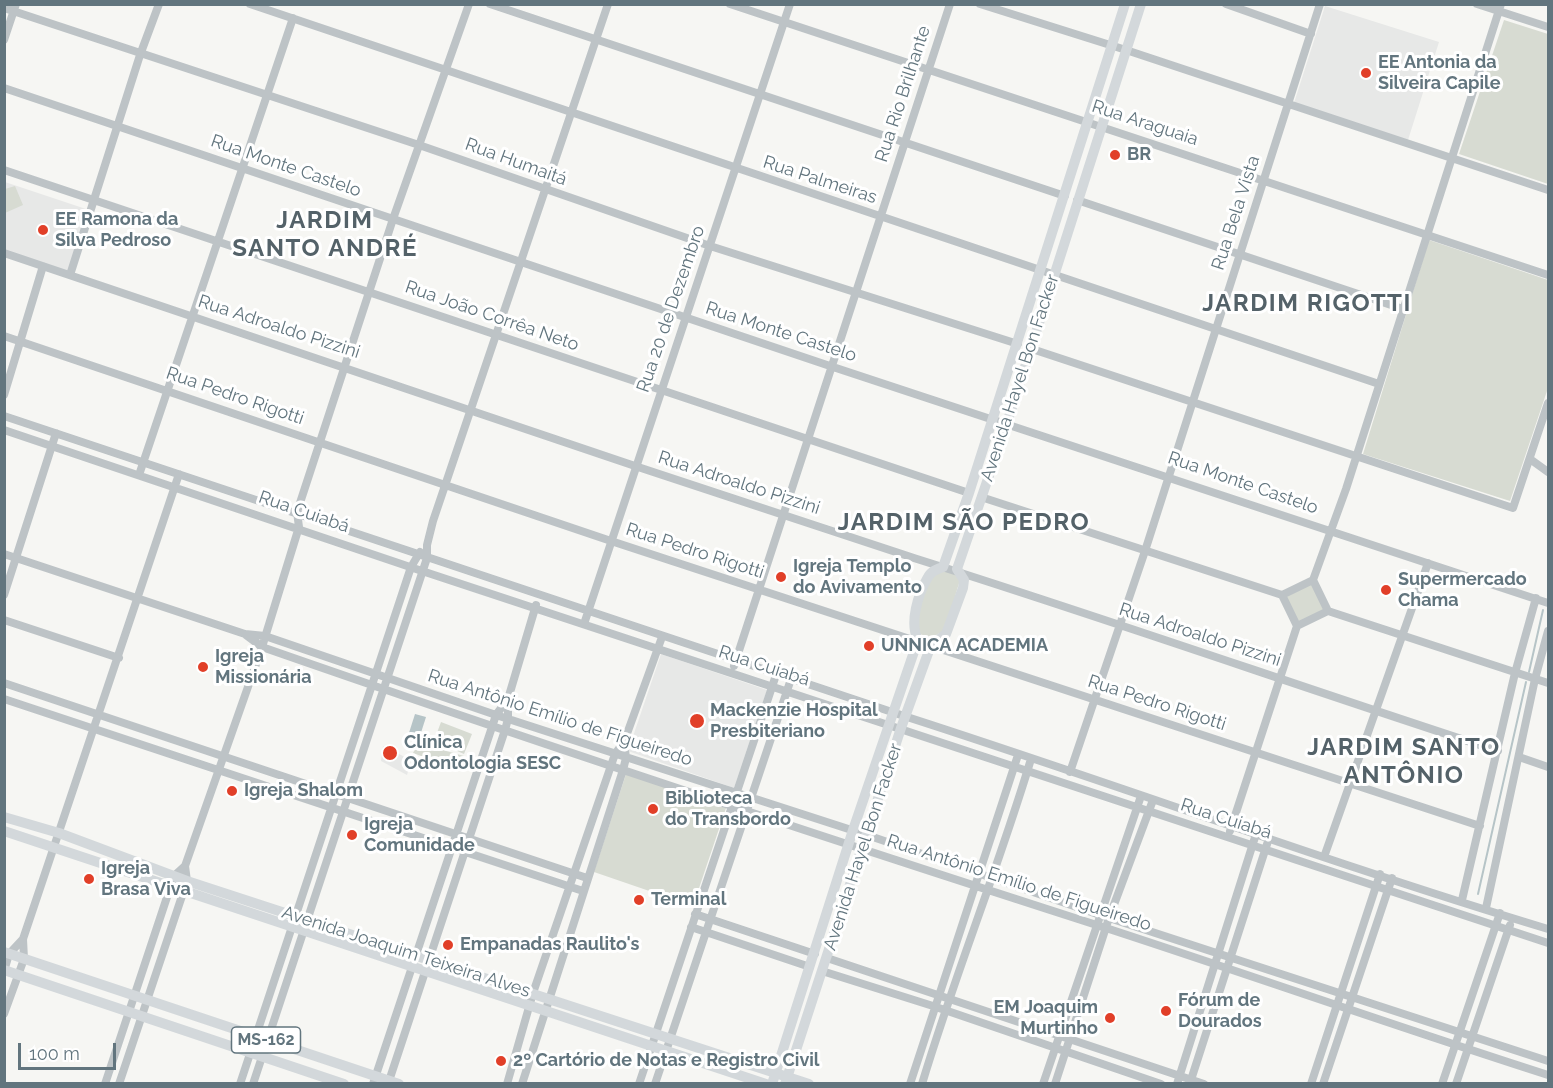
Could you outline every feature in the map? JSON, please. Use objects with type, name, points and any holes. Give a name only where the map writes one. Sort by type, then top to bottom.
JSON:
[{"type":"main road","name":"Avenida Hayel Bon Facker","points":[[787,1080],[863,850],[896,726],[895,713],[918,640],[913,622],[928,577],[943,567],[969,493],[1125,4]]},
{"type":"main road","name":"Avenida Hayel Bon Facker","points":[[772,1083],[853,830],[896,726],[906,716],[931,645],[946,634],[963,588],[964,580],[957,569],[1007,423],[1029,348],[1141,4]]},
{"type":"main road","name":"Avenida Joaquim Teixeira Alves","points":[[4,817],[59,833],[172,881],[293,928],[766,1083]]},
{"type":"main road","name":"Avenida Joaquim Teixeira Alves","points":[[4,831],[172,881]]},
{"type":"main road","name":"Avenida Joaquim Teixeira Alves","points":[[185,886],[297,916],[776,1072],[787,1080],[809,1083]]},
{"type":"main road","name":"MS-162","points":[[7,953],[268,1040],[375,1080],[392,1082]]},
{"type":"main road","name":"MS-162","points":[[5,971],[344,1083]]},
{"type":"street","points":[[70,275],[96,200],[140,55],[159,4]]},
{"type":"street","name":"Rua Palmeiras","points":[[250,4],[571,114],[1379,384]]},
{"type":"street","points":[[280,14],[283,4]]},
{"type":"street","points":[[109,1071],[120,1079],[145,999],[185,886],[185,866],[262,647],[298,527],[297,512],[393,219],[448,71],[469,4]]},
{"type":"street","points":[[490,4],[1065,196]]},
{"type":"street","points":[[253,1083],[309,920],[427,558],[427,546],[446,485],[608,4]]},
{"type":"street","name":"Rua Araguaia","points":[[730,4],[1101,125],[1548,275]]},
{"type":"street","name":"Rua 20 de Dezembro","points":[[584,624],[790,4]]},
{"type":"street","name":"Rua Rio Brilhante","points":[[731,673],[950,4]]},
{"type":"street","points":[[980,4],[1548,190]]},
{"type":"street","points":[[1226,4],[1311,34]]},
{"type":"street","name":"Rua Bela Vista","points":[[1070,772],[1145,551],[1320,4]]},
{"type":"street","points":[[1478,4],[1500,8],[1548,27]]},
{"type":"street","name":"Rua Humaitá","points":[[4,8],[15,8],[140,55],[269,94],[710,246],[1018,344]]},
{"type":"street","points":[[4,40],[15,8]]},
{"type":"street","points":[[1281,596],[1312,580],[1331,531],[1500,8]]},
{"type":"street","points":[[139,475],[294,18]]},
{"type":"street","name":"Rua Monte Castelo","points":[[4,88],[686,318],[1548,603]]},
{"type":"street","name":"Rua João Corrêa Neto","points":[[4,170],[807,441],[969,493]]},
{"type":"street","points":[[1077,200],[1403,309]]},
{"type":"street","name":"Rua Adroaldo Pizzini","points":[[4,253],[783,516],[943,567],[957,569],[1119,626],[1498,751]]},
{"type":"street","points":[[4,395],[43,266]]},
{"type":"street","name":"Rua Pedro Rigotti","points":[[4,336],[611,541],[1480,826]]},
{"type":"street","points":[[1029,348],[1514,508],[1548,403]]},
{"type":"street","name":"Rua Cuiabá","points":[[4,416],[1324,857],[1548,928]]},
{"type":"street","name":"Rua Cuiabá","points":[[4,430],[298,527],[422,571],[1548,943]]},
{"type":"street","points":[[4,595],[56,434]]},
{"type":"street","points":[[1530,459],[1548,472]]},
{"type":"street","points":[[4,1014],[24,959],[23,939],[179,474]]},
{"type":"street","points":[[981,497],[1281,596],[1297,626],[1228,837]]},
{"type":"street","points":[[240,1083],[411,567],[417,555],[427,546]]},
{"type":"street","name":"Rua Antônio Emílio de Figueiredo","points":[[4,554],[245,634],[265,636],[508,719],[853,830],[1109,918],[1548,1061]]},
{"type":"street","points":[[1324,857],[1428,562]]},
{"type":"street","points":[[1312,580],[1328,611],[1402,638],[1548,683]]},
{"type":"street","points":[[392,1082],[425,971],[505,730],[508,719],[508,699],[539,596]]},
{"type":"street","points":[[1462,900],[1515,673],[1536,598]]},
{"type":"street","points":[[1297,626],[1328,611]]},
{"type":"street","points":[[4,620],[118,658]]},
{"type":"street","points":[[1486,908],[1535,679],[1548,631]]},
{"type":"street","name":"Rua Antônio Emílio de Figueiredo","points":[[245,634],[262,647],[383,690],[730,807],[1548,1075]]},
{"type":"street","points":[[507,1083],[533,993],[611,765],[615,754],[624,742],[662,637]]},
{"type":"street","points":[[639,1083],[776,675]]},
{"type":"street","points":[[655,1083],[791,679]]},
{"type":"street","points":[[4,683],[336,796],[587,878]]},
{"type":"street","points":[[817,700],[821,688]]},
{"type":"street","points":[[4,699],[583,891]]},
{"type":"street","points":[[375,1080],[492,726],[496,715],[508,699]]},
{"type":"street","points":[[522,1083],[623,770],[626,758],[624,742]]},
{"type":"street","points":[[910,1083],[933,1006],[1018,755]]},
{"type":"street","points":[[1519,757],[1548,767]]},
{"type":"street","points":[[922,1083],[1030,759]]},
{"type":"street","points":[[1043,1083],[1141,796]]},
{"type":"street","points":[[1055,1083],[1109,918],[1153,800]]},
{"type":"street","points":[[420,838],[424,825]]},
{"type":"street","points":[[1178,1079],[1256,834]]},
{"type":"street","points":[[1191,1081],[1269,838]]},
{"type":"street","points":[[105,1083],[172,881],[185,866]]},
{"type":"street","points":[[1311,1083],[1380,874]]},
{"type":"street","points":[[1323,1083],[1392,878]]},
{"type":"street","points":[[1442,1083],[1500,913]]},
{"type":"street","points":[[695,914],[814,954]]},
{"type":"street","points":[[1456,1083],[1512,918]]},
{"type":"street","points":[[691,927],[810,967]]},
{"type":"street","points":[[5,971],[7,953],[23,939]]},
{"type":"street","points":[[827,957],[1059,1034],[1178,1079],[1204,1083]]},
{"type":"street","points":[[822,971],[1161,1083]]},
{"type":"shaded area","name":"EE Antonia da Silveira Capile","points":[[1325,6],[1439,42],[1408,140],[1294,103]]},
{"type":"shaded area","points":[[1504,20],[1548,34],[1548,184],[1459,154]]},
{"type":"shaded area","name":"EE Ramona da Silva Pedroso","points":[[5,182],[89,210],[69,272],[5,251]]},
{"type":"shaded area","points":[[15,186],[23,205],[5,213],[5,189]]},
{"type":"shaded area","points":[[1429,240],[1548,280],[1548,388],[1510,501],[1363,454]]},
{"type":"shaded area","points":[[939,571],[953,572],[960,580],[945,630],[931,638],[920,634],[914,623],[930,577]]},
{"type":"shaded area","points":[[1312,582],[1326,610],[1298,624],[1284,596]]},
{"type":"shaded area","name":"Mackenzie Hospital Presbiteriano","points":[[661,654],[767,690],[734,788],[628,751]]},
{"type":"shaded area","points":[[415,714],[426,717],[419,739],[408,736]]},
{"type":"shaded area","points":[[441,722],[472,734],[464,754],[434,741]]},
{"type":"shaded area","points":[[418,743],[464,756],[459,770],[413,753]]},
{"type":"shaded area","name":"Clínica Odontologia SESC","points":[[383,746],[411,760],[407,775],[381,761]]},
{"type":"shaded area","points":[[626,774],[726,808],[693,906],[594,872]]},
{"type":"waterway","points":[[1529,672],[1543,610]]},
{"type":"waterway","points":[[1478,894],[1526,682]]},
{"type":"place","name":"EE Antonia da Silveira Capile","points":[[1366,73]]},
{"type":"place","name":"BR","points":[[1115,155]]},
{"type":"place","name":"EE Ramona da Silva Pedroso","points":[[43,230]]},
{"type":"place","name":"Igreja Templo do Avivamento","points":[[781,577]]},
{"type":"place","name":"Supermercado Chama","points":[[1386,590]]},
{"type":"place","name":"UNNICA ACADEMIA","points":[[869,646]]},
{"type":"place","name":"Igreja Missionária","points":[[203,667]]},
{"type":"place","name":"Mackenzie Hospital Presbiteriano","points":[[697,721]]},
{"type":"place","name":"Clínica Odontologia SESC","points":[[390,753]]},
{"type":"place","name":"Igreja Shalom","points":[[232,791]]},
{"type":"place","name":"Biblioteca do Transbordo","points":[[653,809]]},
{"type":"place","name":"Igreja Comunidade","points":[[352,835]]},
{"type":"place","name":"Igreja Brasa Viva","points":[[89,879]]},
{"type":"place","name":"Terminal","points":[[639,900]]},
{"type":"place","name":"Empanadas Raulito's","points":[[448,945]]},
{"type":"place","name":"Fórum de Dourados","points":[[1166,1011]]},
{"type":"place","name":"EM Joaquim Murtinho","points":[[1110,1018]]},
{"type":"place","name":"2º Cartório de Notas e Registro Civil","points":[[501,1061]]},
{"type":"district","name":"JARDIM SANTO ANDRÉ","points":[[325,235]]},
{"type":"district","name":"JARDIM RIGOTTI","points":[[1307,304]]},
{"type":"district","name":"JARDIM SÃO PEDRO","points":[[964,523]]},
{"type":"district","name":"JARDIM SANTO ANTÔNIO","points":[[1404,762]]}]
